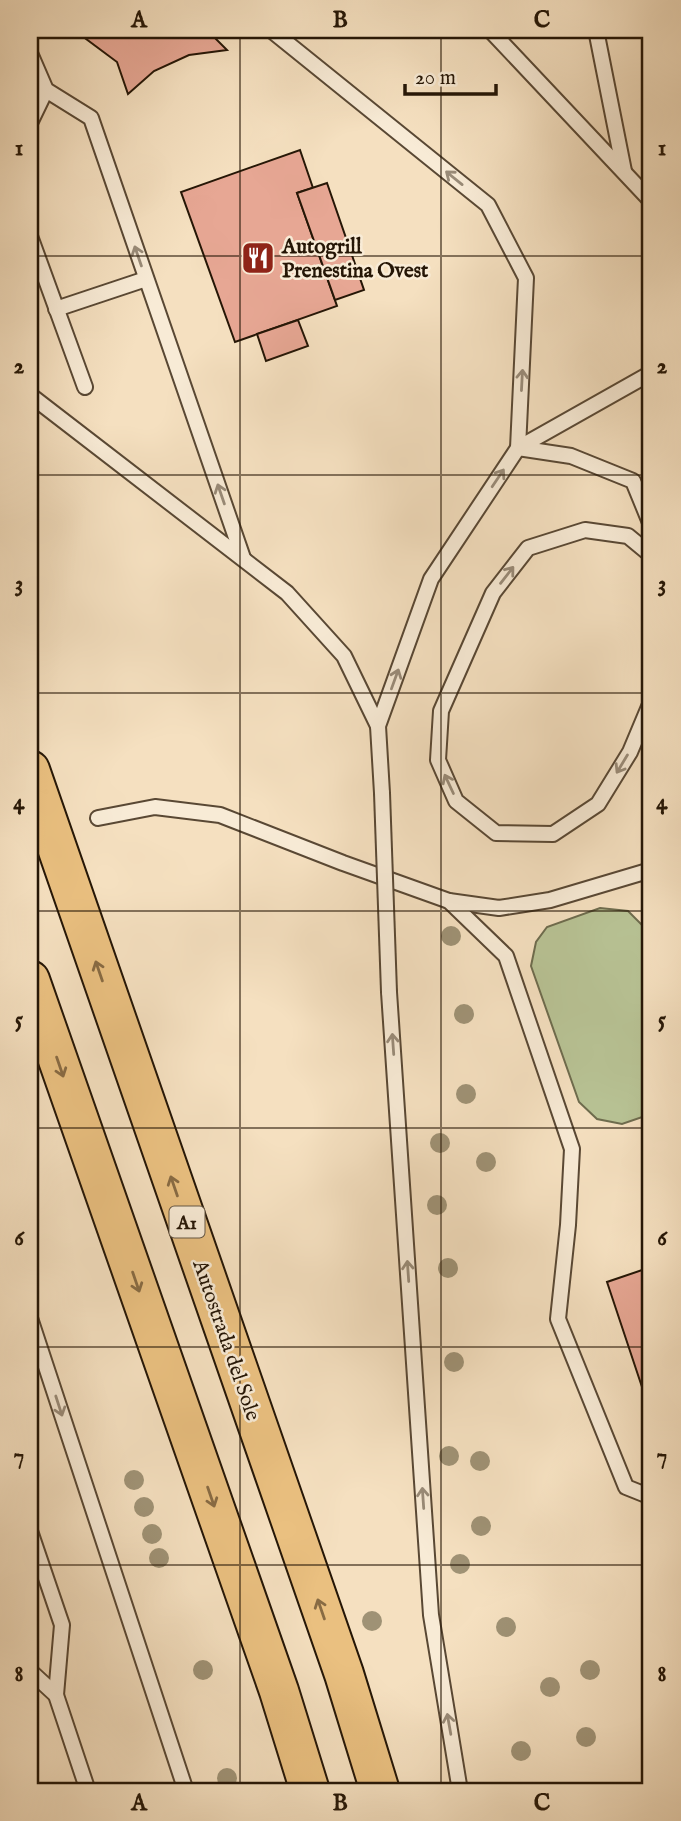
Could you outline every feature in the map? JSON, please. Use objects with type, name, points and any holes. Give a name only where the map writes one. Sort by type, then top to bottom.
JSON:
[{"type":"highway","name":"Autostrada del Sole","points":[[30,771],[344,1674],[380,1791]]},
{"type":"highway","points":[[30,980],[279,1691],[310,1791]]},
{"type":"lane","points":[[271,30],[488,205],[526,278],[519,448]]},
{"type":"lane","points":[[490,30],[648,197]]},
{"type":"lane","points":[[596,30],[624,173]]},
{"type":"lane","points":[[30,53],[47,90],[91,118],[243,558]]},
{"type":"lane","points":[[30,123],[47,90]]},
{"type":"lane","points":[[30,236],[85,387]]},
{"type":"lane","points":[[57,309],[146,279]]},
{"type":"lane","points":[[378,726],[431,579],[519,448],[651,373]]},
{"type":"lane","points":[[30,395],[287,593],[344,656],[378,726],[389,992],[430,1615],[460,1791]]},
{"type":"lane","points":[[519,448],[571,456],[633,481],[651,525]]},
{"type":"lane","points":[[651,555],[628,536],[585,530],[528,548],[494,593],[441,711],[438,760],[456,801],[496,833],[553,834],[598,804],[630,752],[651,702]]},
{"type":"lane","points":[[98,818],[155,807],[220,815],[449,901],[499,908],[550,900],[651,870]]},
{"type":"lane","points":[[449,901],[506,956],[572,1149],[568,1225],[558,1319],[626,1487],[651,1497]]},
{"type":"lane","points":[[30,1318],[186,1791]]},
{"type":"lane","points":[[30,1531],[62,1625],[56,1695],[88,1791]]},
{"type":"lane","points":[[30,1671],[56,1695]]},
{"type":"green space","points":[[600,908],[628,911],[645,928],[651,948],[651,1114],[622,1124],[597,1119],[579,1102],[531,966],[536,942],[547,927]]},
{"type":"building","points":[[45,30],[207,30],[227,50],[189,55],[154,71],[128,94],[117,62],[82,36]]},
{"type":"building","points":[[300,150],[313,188],[297,193],[337,306],[235,342],[181,192]]},
{"type":"building","points":[[327,183],[364,290],[335,300],[297,193]]},
{"type":"building","points":[[298,320],[308,346],[266,361],[257,334]]},
{"type":"building","points":[[651,1267],[651,1414],[607,1282]]},
{"type":"place","name":"Autogrill Prenestina Ovest","points":[[258,258]]}]
